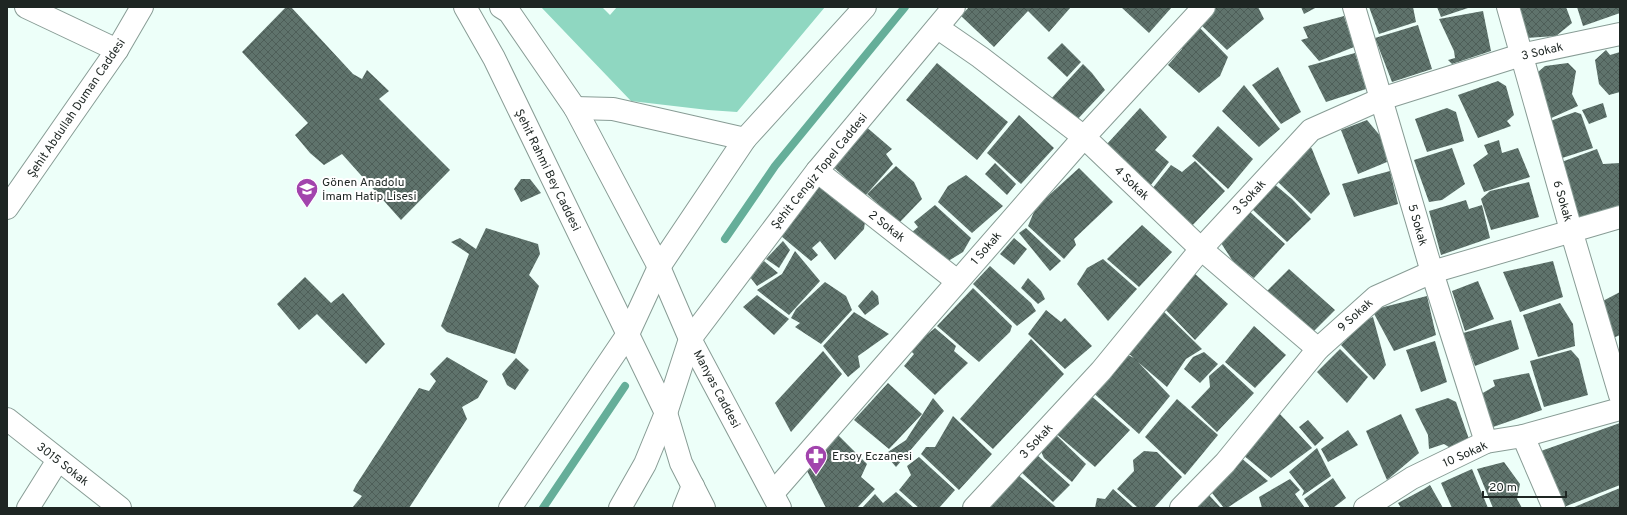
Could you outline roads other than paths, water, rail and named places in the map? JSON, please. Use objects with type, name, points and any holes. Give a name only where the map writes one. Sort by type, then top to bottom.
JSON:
[{"type":"street","points":[[26,7],[116,50]]},
{"type":"street","name":"Şehit Abdullah Duman Caddesi","points":[[7,208],[116,50],[142,7]]},
{"type":"street","name":"Şehit Rahmi Bey Caddesi","points":[[465,7],[494,58],[628,334]]},
{"type":"street","points":[[501,7],[509,12],[575,108],[659,267]]},
{"type":"street","points":[[510,508],[628,334],[659,267],[745,138],[865,7]]},
{"type":"street","name":"Şehit Cengiz Topel Caddesi","points":[[620,508],[646,464],[666,413],[690,339],[817,171],[954,7]]},
{"type":"street","name":"1 Sokak","points":[[776,501],[957,281],[1084,137],[1204,7]]},
{"type":"street","name":"5 Sokak","points":[[1354,7],[1432,272],[1486,442]]},
{"type":"street","name":"6 Sokak","points":[[1508,7],[1571,230],[1620,395]]},
{"type":"street","name":"4 Sokak","points":[[938,28],[980,57],[1084,137],[1201,249],[1318,349]]},
{"type":"street","name":"3 Sokak","points":[[974,508],[1101,371],[1201,249],[1311,130],[1381,98],[1522,56],[1620,34]]},
{"type":"street","points":[[575,108],[613,109],[745,138]]},
{"type":"street","name":"2 Sokak","points":[[817,171],[957,281]]},
{"type":"street","name":"9 Sokak","points":[[1181,508],[1225,463],[1318,349],[1376,297],[1432,272],[1620,216]]},
{"type":"street","name":"Manyas Caddesi","points":[[659,267],[690,339],[776,501]]},
{"type":"street","points":[[628,334],[666,413],[681,463],[704,508]]},
{"type":"street","name":"10 Sokak","points":[[1365,508],[1412,478],[1486,442],[1523,436],[1620,409]]},
{"type":"street","name":"3015 Sokak","points":[[7,419],[120,508]]},
{"type":"street","points":[[1523,436],[1554,508]]},
{"type":"street","points":[[28,508],[58,460]]},
{"type":"street","points":[[684,508],[692,486]]},
{"type":"waterway","points":[[725,239],[775,166],[905,7]]},
{"type":"waterway","points":[[543,508],[625,386]]},
{"type":"place","name":"Gönen Anadolu İmam Hatip Lisesi","points":[[307,208]]},
{"type":"place","name":"Ersoy Eczanesi","points":[[816,476]]}]
